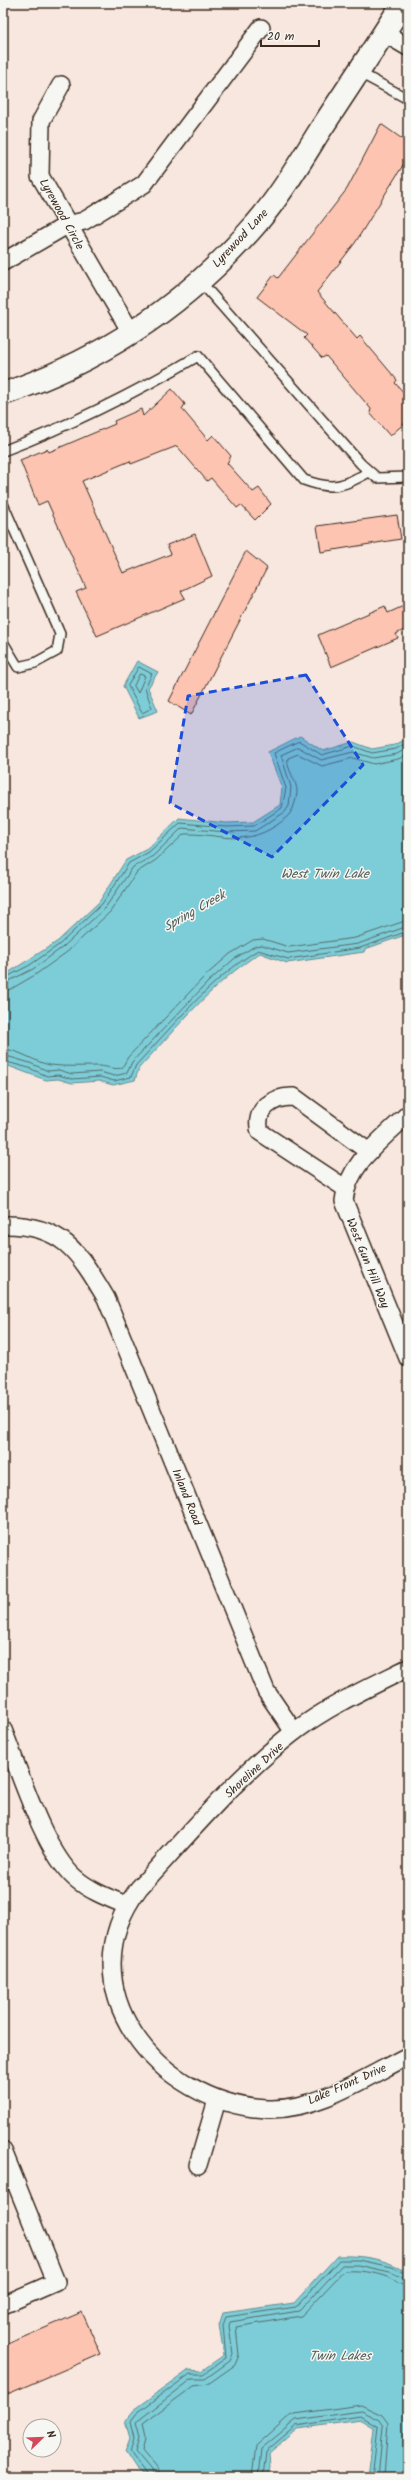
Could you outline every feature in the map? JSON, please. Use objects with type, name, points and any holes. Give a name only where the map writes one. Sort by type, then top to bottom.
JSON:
[{"type":"street","name":"Lyrewood Lane","points":[[3,394],[69,367],[132,334],[222,260],[256,224],[284,188],[403,3]]},
{"type":"street","points":[[3,262],[67,225],[84,221],[144,184],[261,28]]},
{"type":"street","points":[[384,33],[408,47]]},
{"type":"street","name":"Lyrewood Circle","points":[[61,85],[41,121],[40,176],[67,225],[132,334]]},
{"type":"street","points":[[369,1152],[294,1097],[276,1099],[264,1109],[258,1125],[260,1132],[345,1188],[354,1171],[369,1152],[408,1114]]},
{"type":"street","name":"West Gun Hill Way","points":[[345,1188],[344,1201],[350,1218],[408,1358]]},
{"type":"street","name":"Inland Road","points":[[3,1225],[36,1228],[55,1236],[70,1245],[83,1260],[106,1298],[266,1691],[294,1732]]},
{"type":"street","name":"Shoreline Drive","points":[[126,1905],[241,1778],[294,1732],[328,1710],[408,1668]]},
{"type":"street","points":[[3,1730],[58,1859],[75,1878],[95,1892],[126,1905]]},
{"type":"street","name":"Lake Front Drive","points":[[126,1905],[114,1943],[111,1966],[113,1988],[121,2011],[132,2032],[150,2056],[173,2076],[217,2100],[268,2109],[289,2107],[335,2092],[408,2056]]},
{"type":"street","points":[[198,2165],[217,2100]]},
{"type":"street","points":[[3,2151],[56,2282],[3,2305]]},
{"type":"lane","points":[[358,72],[408,99]]},
{"type":"lane","points":[[199,280],[369,472],[377,478],[408,477]]},
{"type":"lane","points":[[3,451],[43,436],[137,391],[198,356],[304,480],[322,487],[345,485],[369,472]]},
{"type":"lane","points":[[3,504],[60,634],[57,651],[35,663],[18,667],[3,642]]},
{"type":"highlighted area","points":[[306,675],[363,765],[272,857],[170,803],[188,696]]},
{"type":"water","points":[[137,661],[158,672],[148,688],[158,711],[139,718],[123,686]]},
{"type":"water","name":"West Twin Lake","points":[[300,736],[323,751],[353,742],[372,749],[395,745],[408,738],[408,934],[365,949],[364,952],[287,963],[260,953],[227,978],[196,1006],[139,1068],[135,1080],[113,1085],[99,1081],[72,1083],[58,1079],[46,1080],[3,1064],[3,976],[58,941],[99,902],[126,860],[147,849],[179,818],[226,823],[253,822],[280,805],[282,788],[268,752]]},
{"type":"water","name":"Twin Lakes","points":[[337,2256],[356,2256],[383,2261],[408,2272],[408,2477],[368,2477],[374,2428],[361,2420],[297,2429],[269,2453],[270,2467],[267,2477],[146,2477],[136,2469],[125,2452],[130,2438],[125,2421],[134,2410],[189,2370],[201,2371],[224,2355],[219,2325],[223,2313],[294,2303]]},
{"type":"building","points":[[381,124],[408,143],[408,157],[355,243],[317,292],[357,339],[360,336],[397,380],[395,383],[408,397],[408,420],[390,436],[370,413],[371,409],[326,356],[322,358],[304,338],[307,335],[257,297],[274,275],[278,278],[347,189]]},
{"type":"building","points":[[172,389],[185,404],[182,409],[208,440],[213,435],[231,456],[227,463],[253,492],[259,488],[271,504],[255,520],[241,505],[237,508],[211,478],[207,481],[177,446],[131,464],[130,461],[82,481],[123,573],[171,554],[167,545],[195,534],[212,576],[181,591],[185,598],[97,636],[76,592],[86,588],[47,501],[38,505],[20,460],[47,449],[49,452],[115,424],[114,421],[141,409],[143,416]]},
{"type":"building","points":[[397,515],[401,539],[321,552],[317,526]]},
{"type":"building","points":[[246,551],[267,568],[191,715],[169,701]]},
{"type":"building","points":[[408,604],[408,628],[396,634],[398,638],[331,667],[318,635],[385,606],[388,613]]},
{"type":"building","points":[[82,2312],[101,2354],[3,2396],[3,2346]]},
{"type":"water label","name":"Spring Creek","points":[[194,910]]}]
